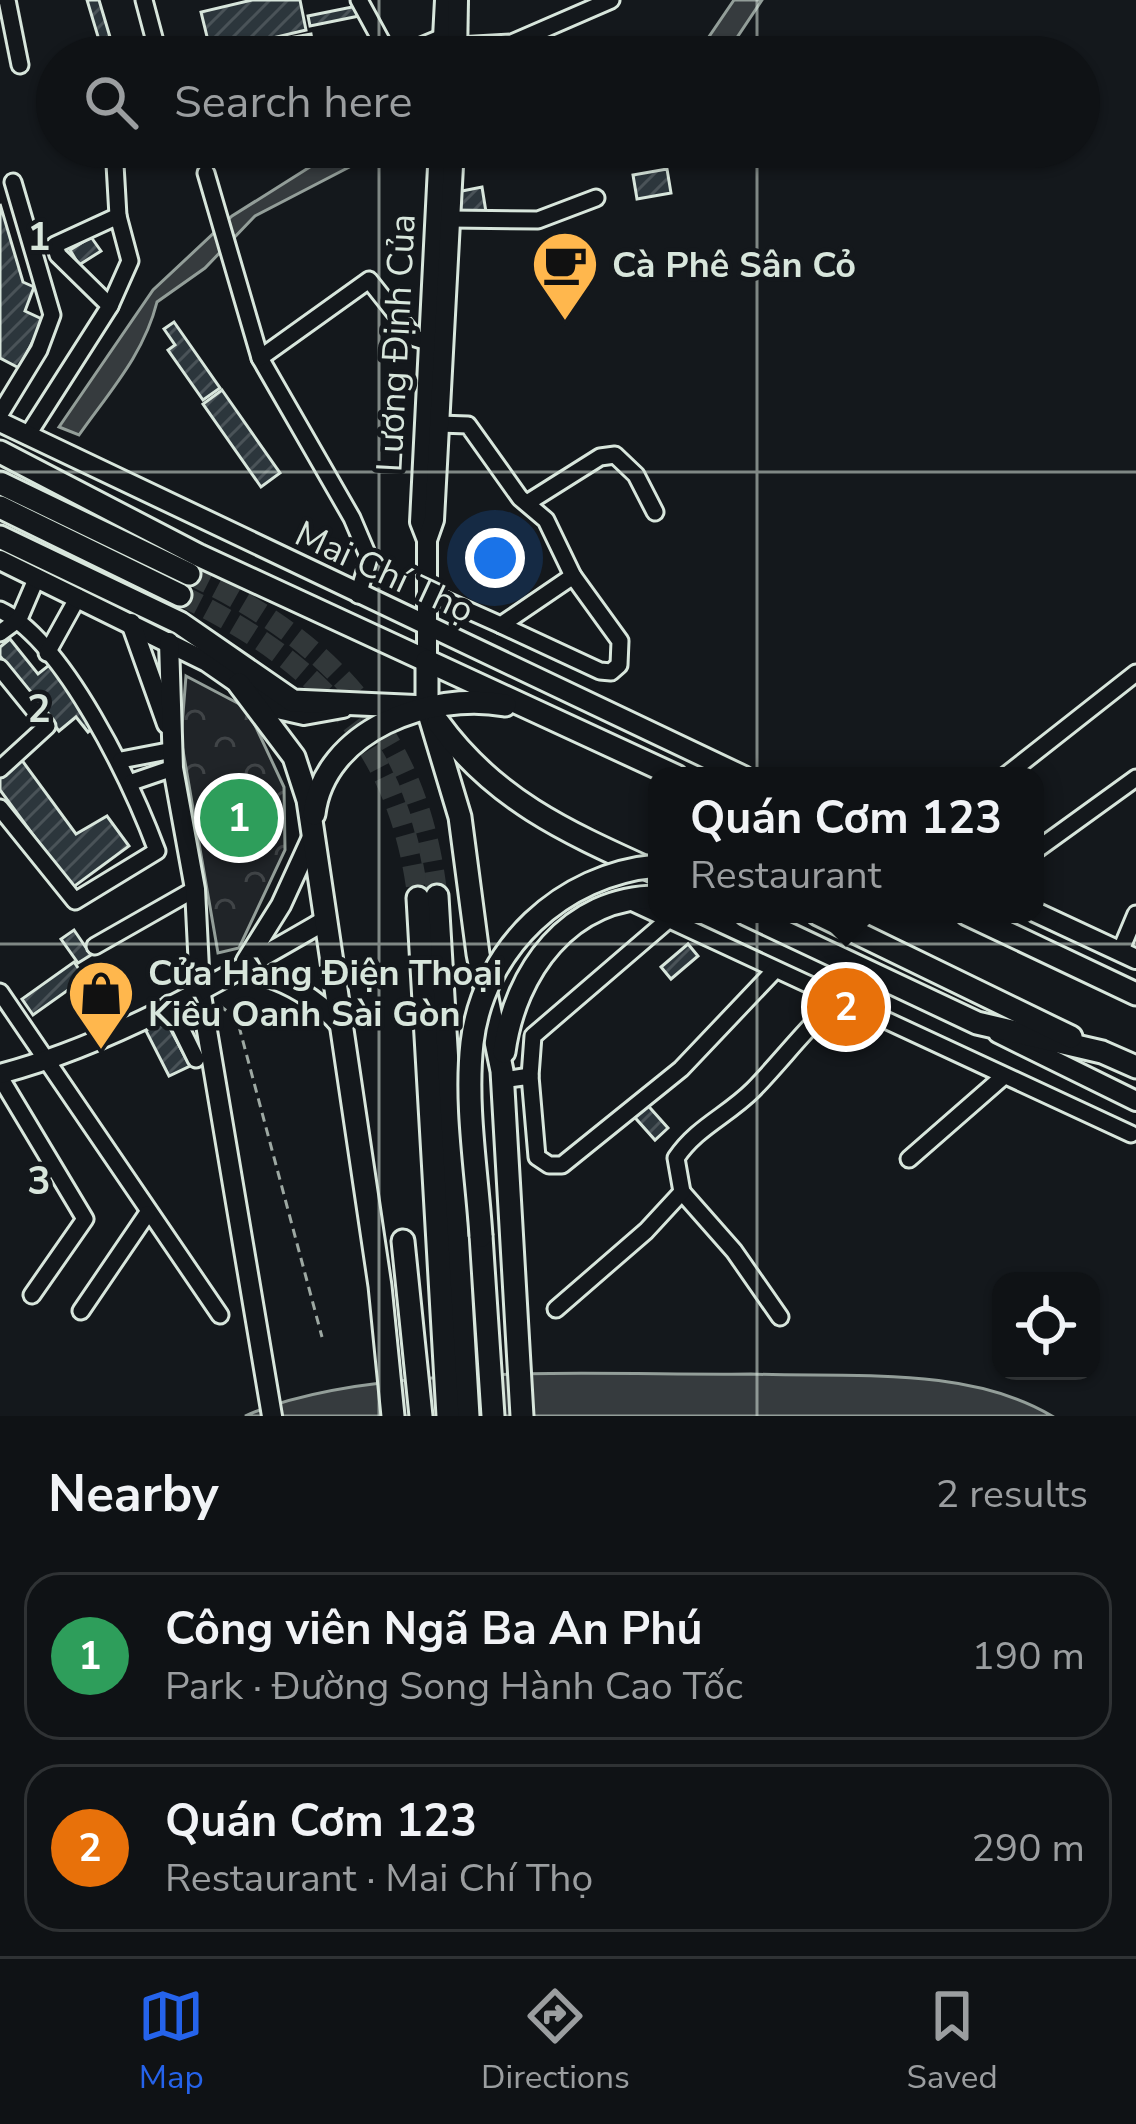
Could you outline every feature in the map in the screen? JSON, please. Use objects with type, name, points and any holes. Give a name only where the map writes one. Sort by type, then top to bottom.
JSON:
[{"type":"highway","name":"Mai Chí Thọ","points":[[0,452],[104,509],[657,767]]},
{"type":"highway","points":[[0,483],[184,585],[0,507]]},
{"type":"highway","points":[[0,537],[180,623],[287,698],[353,706],[427,707],[481,701],[541,712]]},
{"type":"highway","points":[[427,661],[427,707],[460,817],[478,954],[502,1076],[522,1416]]},
{"type":"highway","points":[[239,684],[294,757],[314,833],[380,1286],[393,1416]]},
{"type":"highway","points":[[314,833],[317,793],[334,761],[383,726],[427,707]]},
{"type":"highway","points":[[427,707],[472,764],[518,805],[648,866]]},
{"type":"highway","points":[[493,1416],[471,1080],[481,1004],[507,952],[546,909],[594,881],[648,872]]},
{"type":"highway","points":[[427,897],[448,1239],[468,1416]]},
{"type":"highway","points":[[502,1076],[511,1022],[539,956],[563,930],[599,909],[648,898]]},
{"type":"highway","points":[[766,923],[977,1023],[1102,1052]]},
{"type":"highway","points":[[837,923],[1136,1067]]},
{"type":"highway","points":[[986,923],[1136,994]]},
{"type":"highway","points":[[448,1239],[448,1416]]},
{"type":"highway","points":[[403,1241],[421,1416]]},
{"type":"main road","points":[[445,0],[449,36]]},
{"type":"main road","points":[[452,36],[458,0]]},
{"type":"main road","name":"Lương Định Của","points":[[427,540],[420,522],[428,342],[444,168]]},
{"type":"main road","name":"Lương Định Của","points":[[427,661],[427,540],[434,520],[451,219],[447,168]]},
{"type":"main road","name":"Mai Chí Thọ","points":[[0,418],[27,436],[725,767]]},
{"type":"main road","points":[[0,560],[170,642],[265,704],[294,714],[353,706]]},
{"type":"main road","points":[[131,623],[173,753]]},
{"type":"main road","points":[[170,642],[173,753],[195,889],[200,989],[272,1416]]},
{"type":"main road","points":[[239,970],[281,905],[314,833]]},
{"type":"main road","points":[[1044,916],[1128,955]]},
{"type":"main road","points":[[0,1076],[50,1061],[239,970],[326,920]]},
{"type":"main road","points":[[239,970],[281,980],[322,1004],[341,1026]]},
{"type":"main road","points":[[977,1023],[1136,1100]]},
{"type":"street","points":[[7,0],[20,64]]},
{"type":"street","points":[[144,0],[154,36]]},
{"type":"street","points":[[358,0],[379,36]]},
{"type":"street","points":[[528,36],[611,0]]},
{"type":"street","points":[[27,436],[110,306],[130,261],[118,216],[122,200],[117,168]]},
{"type":"street","points":[[206,173],[260,358],[369,558],[358,595]]},
{"type":"street","points":[[0,418],[39,350],[52,315],[13,182]]},
{"type":"street","points":[[451,219],[538,220],[596,198]]},
{"type":"street","points":[[110,306],[58,255],[55,245],[118,216]]},
{"type":"street","points":[[260,358],[365,280],[375,284],[415,338],[428,342]]},
{"type":"street","points":[[427,592],[611,672],[619,665],[620,640],[573,576],[546,520],[526,503],[468,425],[440,424]]},
{"type":"street","points":[[526,503],[600,458],[615,455],[636,475],[655,512]]},
{"type":"street","points":[[501,625],[573,576]]},
{"type":"street","points":[[0,633],[19,619],[37,578]]},
{"type":"street","points":[[47,652],[78,596]]},
{"type":"street","points":[[0,610],[19,619],[47,652],[121,760],[157,850],[77,901],[65,894],[0,808]]},
{"type":"street","points":[[0,668],[47,726],[44,734],[0,769]]},
{"type":"street","points":[[1016,767],[1136,673]]},
{"type":"street","points":[[121,760],[173,753]]},
{"type":"street","points":[[132,782],[173,753]]},
{"type":"street","points":[[1044,844],[1136,778]]},
{"type":"street","points":[[95,946],[195,889]]},
{"type":"street","points":[[629,901],[648,910]]},
{"type":"street","points":[[1128,955],[1136,914]]},
{"type":"street","points":[[664,923],[532,1036],[530,1076],[537,1157],[549,1166],[562,1166],[680,1069],[775,970]]},
{"type":"street","points":[[674,923],[1131,1134]]},
{"type":"street","points":[[780,1317],[734,1252],[682,1192],[676,1158],[694,1132],[748,1095],[837,999],[874,973]]},
{"type":"street","points":[[0,992],[220,1315]]},
{"type":"street","points":[[169,1004],[196,1058]]},
{"type":"street","points":[[0,1076],[85,1219],[32,1295]]},
{"type":"street","points":[[502,1076],[530,1076]]},
{"type":"street","points":[[909,1159],[1004,1076]]},
{"type":"street","points":[[556,1309],[646,1231],[682,1192]]},
{"type":"street","points":[[81,1312],[147,1214]]},
{"type":"path","points":[[200,989],[237,1019],[322,1337]]},
{"type":"green space","points":[[186,676],[247,708],[284,787],[285,850],[239,948],[218,953],[181,739]]},
{"type":"shaded area","points":[[734,0],[762,0],[738,36],[709,36]]},
{"type":"shaded area","points":[[308,168],[348,168],[255,216],[205,268],[157,302],[135,355],[79,435],[59,427],[153,290],[232,216]]},
{"type":"shaded area","points":[[562,1373],[866,1376],[983,1388],[1052,1416],[245,1416],[297,1398],[423,1379]]},
{"type":"building","points":[[87,0],[99,0],[110,36],[98,36]]},
{"type":"building","points":[[252,0],[300,0],[306,30],[281,36],[207,36],[201,12]]},
{"type":"building","points":[[357,6],[359,16],[310,26],[308,16]]},
{"type":"building","points":[[667,169],[671,193],[637,199],[633,175]]},
{"type":"building","points":[[482,187],[486,212],[461,216],[457,192]]},
{"type":"building","points":[[0,204],[23,282],[34,287],[25,311],[44,320],[19,368],[0,358]]},
{"type":"building","points":[[91,237],[101,251],[79,265],[70,250]]},
{"type":"building","points":[[174,322],[220,388],[203,400],[168,350],[175,345],[164,329]]},
{"type":"building","points":[[222,390],[280,473],[261,487],[203,404]]},
{"type":"building","points":[[10,639],[38,674],[53,662],[101,721],[88,732],[76,717],[59,731],[0,656],[0,647]]},
{"type":"building","points":[[21,759],[76,834],[107,816],[129,846],[72,888],[0,790],[0,775]]},
{"type":"building","points":[[74,930],[91,955],[78,963],[61,939]]},
{"type":"building","points":[[688,944],[698,956],[671,979],[661,967]]},
{"type":"building","points":[[74,962],[85,978],[33,1015],[22,999]]},
{"type":"building","points":[[164,1017],[190,1066],[169,1076],[144,1027]]},
{"type":"building","points":[[643,1100],[668,1128],[655,1140],[630,1112]]},
{"type":"tunnel","points":[[189,574],[286,630],[360,699],[411,787],[427,838],[437,896]]},
{"type":"tunnel","points":[[180,595],[271,648],[310,678],[342,712],[370,751],[392,794],[408,843],[418,898]]},
{"type":"place","name":"Cà Phê Sân Cỏ","points":[[565,323]]},
{"type":"place","name":"Công viên Ngã Ba An Phú","points":[[239,818]]},
{"type":"place","name":"Quán Cơm 123","points":[[846,1007]]},
{"type":"place","name":"Cửa Hàng Điện Thoại Kiều Oanh Sài Gòn","points":[[101,1052]]}]
